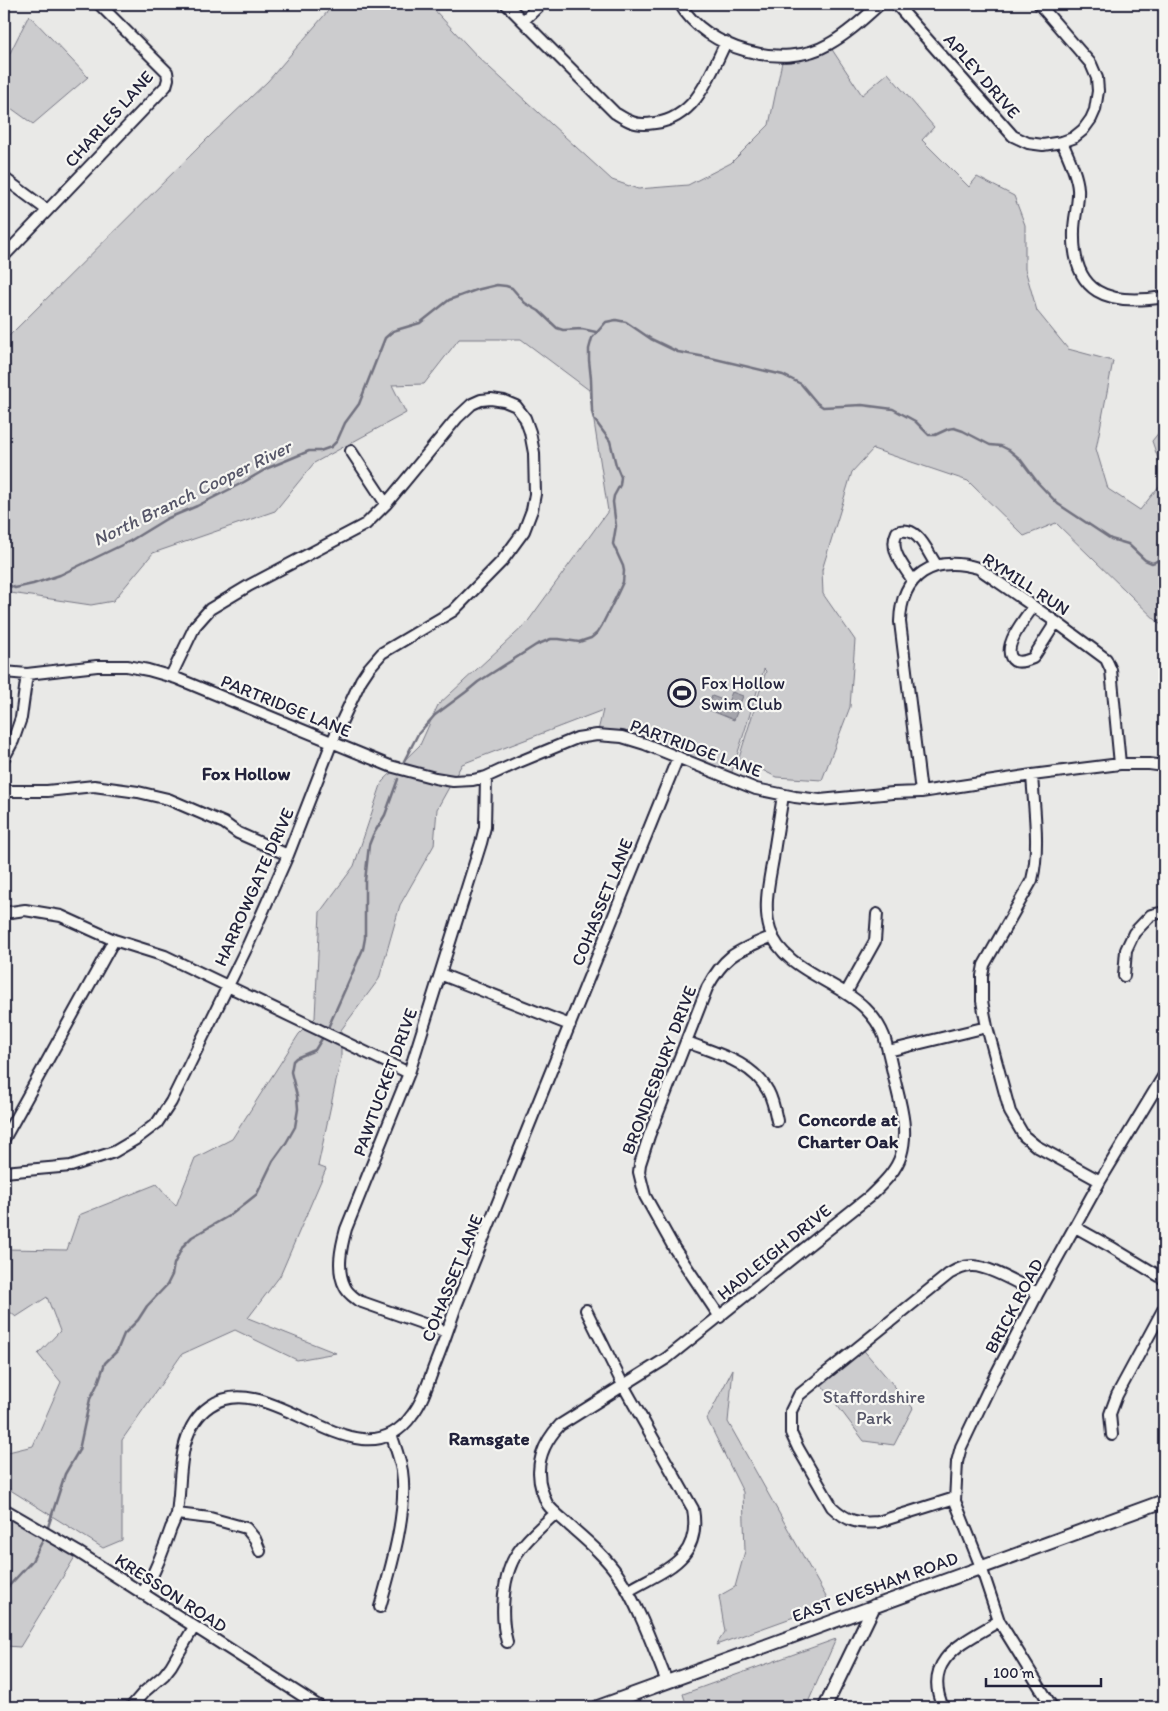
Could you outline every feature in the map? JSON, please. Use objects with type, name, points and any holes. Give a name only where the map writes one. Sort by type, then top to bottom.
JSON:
[{"type":"main road","name":"EAST EVESHAM ROAD","points":[[598,1707],[1164,1501]]},
{"type":"main road","points":[[825,1707],[874,1606]]},
{"type":"street","name":"CHARLES LANE","points":[[4,256],[166,86],[167,72],[99,4]]},
{"type":"street","points":[[506,4],[615,113],[633,123],[649,124],[664,122],[686,110],[700,94],[726,42]]},
{"type":"street","points":[[523,21],[541,4]]},
{"type":"street","points":[[680,4],[686,15],[706,31],[726,42],[753,52],[783,57],[809,52],[829,45],[880,4]]},
{"type":"street","name":"APLEY DRIVE","points":[[896,4],[1013,136],[1028,143],[1043,144],[1062,142],[1073,138],[1082,130],[1091,119],[1095,110],[1098,91],[1091,64],[1042,5]]},
{"type":"street","points":[[1062,142],[1078,184],[1074,252],[1077,266],[1088,283],[1097,291],[1111,297],[1132,300],[1164,297]]},
{"type":"street","points":[[4,178],[47,210]]},
{"type":"street","name":"HARROWGATE DRIVE","points":[[4,1172],[72,1166],[114,1152],[136,1139],[157,1122],[171,1102],[248,945],[288,855],[332,742],[360,680],[382,653],[453,611],[502,562],[524,531],[532,510],[535,473],[530,432],[525,418],[516,406],[504,401],[491,399],[481,400],[472,404],[457,418],[386,504],[366,524],[250,585],[210,610],[195,626],[171,676]]},
{"type":"street","points":[[351,450],[386,504]]},
{"type":"street","points":[[913,581],[893,547],[897,532],[903,530],[911,531],[917,536],[937,566]]},
{"type":"street","name":"RYMILL RUN","points":[[921,792],[900,622],[900,608],[905,594],[919,573],[948,564],[964,564],[978,568],[1106,659],[1111,670],[1120,764]]},
{"type":"street","points":[[1032,607],[1010,642],[1008,649],[1013,660],[1018,662],[1032,658],[1056,622]]},
{"type":"street","name":"PARTRIDGE LANE","points":[[4,672],[27,674],[98,666],[127,666],[171,676],[390,766],[453,781],[486,777],[577,738],[596,735],[622,737],[645,744],[756,789],[820,800],[921,792],[1120,764],[1164,766]]},
{"type":"street","points":[[4,758],[13,741],[21,718],[27,674]]},
{"type":"street","name":"COHASSET LANE","points":[[142,1594],[162,1556],[177,1514],[182,1457],[187,1437],[192,1425],[210,1406],[221,1400],[244,1398],[267,1402],[328,1429],[363,1440],[377,1439],[391,1434],[412,1416],[424,1396],[447,1332],[678,757]]},
{"type":"street","points":[[1032,775],[1035,868],[1032,880],[984,965],[982,1001],[987,1027],[1010,1112],[1024,1136],[1036,1146],[1100,1181]]},
{"type":"street","name":"PAWTUCKET DRIVE","points":[[447,1332],[359,1301],[344,1287],[340,1269],[346,1229],[409,1073],[485,826],[486,777]]},
{"type":"street","points":[[4,791],[94,786],[146,793],[168,799],[224,823],[238,833],[288,855]]},
{"type":"street","name":"HADLEIGH DRIVE","points":[[667,1682],[628,1591],[617,1573],[594,1547],[547,1504],[540,1484],[539,1470],[540,1458],[544,1448],[551,1434],[560,1425],[667,1358],[869,1197],[896,1168],[904,1134],[903,1119],[888,1051],[874,1018],[864,1007],[846,993],[807,971],[790,958],[776,943],[773,936],[767,913],[767,894],[783,795]]},
{"type":"street","points":[[4,912],[24,910],[61,916],[114,940],[165,956],[409,1073]]},
{"type":"street","points":[[1124,976],[1126,950],[1134,933],[1151,915],[1164,912]]},
{"type":"street","points":[[846,993],[876,941],[877,914]]},
{"type":"street","name":"BRONDESBURY DRIVE","points":[[720,1317],[674,1248],[645,1196],[639,1172],[640,1164],[649,1136],[707,988],[715,973],[725,961],[737,952],[773,936]]},
{"type":"street","points":[[4,1138],[114,940]]},
{"type":"street","points":[[440,974],[570,1025]]},
{"type":"street","points":[[888,1051],[987,1027]]},
{"type":"street","points":[[687,1042],[742,1064],[768,1090],[777,1121]]},
{"type":"street","name":"BRICK ROAD","points":[[1052,1707],[999,1621],[955,1498],[957,1462],[961,1447],[992,1382],[1038,1293],[1100,1181],[1164,1075]]},
{"type":"street","points":[[1075,1227],[1164,1279]]},
{"type":"street","points":[[955,1498],[878,1522],[852,1521],[832,1507],[798,1448],[791,1433],[791,1411],[799,1395],[949,1274],[958,1269],[973,1266],[985,1268],[1038,1293]]},
{"type":"street","points":[[1112,1435],[1110,1414],[1117,1395],[1164,1308]]},
{"type":"street","points":[[586,1310],[623,1385],[693,1509],[693,1540],[683,1557],[628,1591]]},
{"type":"street","points":[[380,1607],[393,1558],[402,1504],[402,1470],[391,1434]]},
{"type":"street","name":"KRESSON ROAD","points":[[4,1509],[78,1552],[320,1707]]},
{"type":"street","points":[[507,1642],[503,1627],[502,1610],[509,1571],[517,1553],[556,1513]]},
{"type":"street","points":[[177,1514],[210,1518],[246,1528],[252,1532],[260,1551]]},
{"type":"street","points":[[943,1707],[936,1688],[939,1668],[945,1658],[953,1649],[999,1621]]},
{"type":"street","points":[[131,1707],[144,1692],[164,1675],[194,1627]]},
{"type":"green space","points":[[334,4],[429,4],[478,57],[612,180],[638,189],[688,185],[731,163],[769,125],[783,57],[829,45],[862,95],[888,73],[934,127],[922,140],[969,187],[977,177],[1014,196],[1025,225],[1025,269],[1037,311],[1068,349],[1113,361],[1096,449],[1108,489],[1140,510],[1164,480],[1164,628],[1056,523],[1024,536],[968,481],[873,449],[852,472],[822,570],[823,594],[855,640],[850,707],[822,780],[776,777],[739,758],[766,671],[764,669],[730,778],[645,744],[597,735],[603,710],[462,764],[437,809],[434,845],[400,905],[379,979],[341,1030],[341,1058],[318,1166],[326,1169],[280,1276],[248,1318],[336,1353],[297,1360],[235,1330],[182,1354],[122,1440],[122,1540],[103,1548],[4,1486],[4,1453],[33,1446],[61,1382],[38,1354],[60,1331],[47,1297],[16,1317],[4,1307],[4,1249],[67,1250],[79,1215],[157,1184],[176,1206],[195,1158],[232,1139],[299,1034],[315,1018],[320,912],[354,866],[382,782],[420,745],[438,705],[526,624],[608,511],[589,390],[521,339],[459,339],[424,384],[392,385],[406,413],[314,463],[275,511],[153,553],[113,601],[91,605],[4,592],[4,341],[211,135],[268,81]]},
{"type":"green space","points":[[29,15],[88,77],[33,124],[4,103],[4,65]]},
{"type":"green space","points":[[1164,426],[1164,476],[1152,441]]},
{"type":"green space","name":"Staffordshire Park","points":[[860,1346],[913,1408],[894,1445],[864,1441],[818,1380]]},
{"type":"green space","points":[[733,1369],[728,1422],[830,1604],[716,1645],[725,1632],[719,1596],[735,1587],[745,1551],[743,1492],[707,1419]]},
{"type":"green space","points":[[4,1509],[78,1552],[20,1647],[6,1646],[4,1653]]},
{"type":"green space","points":[[836,1639],[806,1707],[687,1707],[683,1694]]},
{"type":"shaded area","points":[[732,692],[743,696],[734,720],[707,709],[712,696],[728,702]]},
{"type":"waterway","name":"North Branch Cooper River","points":[[4,583],[15,588],[60,575],[130,541],[166,519],[197,506],[268,468],[309,451],[320,451],[331,447],[337,441],[345,423],[359,404],[385,338],[393,331],[420,323],[449,300],[476,290],[497,285],[506,286],[512,288],[525,303],[539,311],[557,328],[563,330],[582,329],[596,332]]},
{"type":"waterway","name":"North Branch Cooper River","points":[[404,761],[418,734],[435,715],[478,682],[536,645],[551,639],[579,642],[591,638],[602,625],[623,582],[623,566],[613,544],[616,526],[613,502],[621,477],[610,441],[594,419],[592,412],[589,349],[592,338],[606,322],[616,320],[626,322],[651,339],[678,352],[783,375],[801,384],[817,403],[823,407],[862,405],[893,409],[915,421],[929,435],[935,435],[954,428],[990,445],[1001,446],[1020,459],[1038,483],[1058,504],[1111,539],[1128,544],[1145,560],[1152,563],[1158,560],[1164,543]]},
{"type":"waterway","points":[[327,1030],[363,949],[365,938],[365,881],[369,845],[385,815],[398,779]]},
{"type":"waterway","points":[[48,1527],[65,1474],[79,1450],[90,1399],[105,1363],[117,1351],[124,1334],[167,1285],[183,1246],[192,1237],[232,1214],[257,1194],[273,1161],[295,1127],[298,1109],[291,1072],[293,1061],[315,1050],[323,1037]]},
{"type":"waterway","points":[[4,1595],[7,1588],[32,1561],[43,1540]]},
{"type":"place","name":"Fox Hollow Swim Club","points":[[682,693]]},
{"type":"district","name":"Fox Hollow","points":[[246,773]]},
{"type":"district","name":"Concorde at Charter Oak","points":[[848,1130]]},
{"type":"district","name":"Ramsgate","points":[[489,1438]]}]
